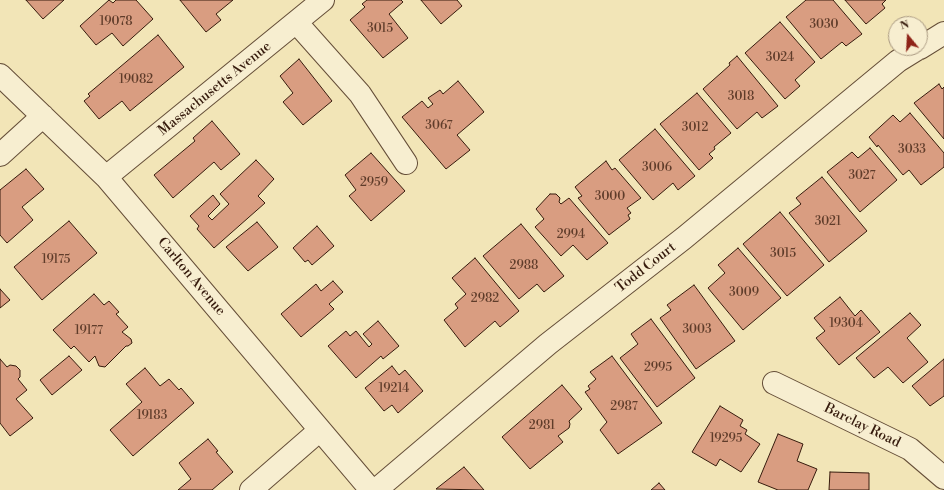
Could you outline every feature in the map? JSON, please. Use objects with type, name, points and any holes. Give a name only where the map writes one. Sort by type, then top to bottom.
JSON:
[{"type":"street","name":"Massachusetts Avenue","points":[[106,177],[323,0]]},
{"type":"street","points":[[296,22],[363,99],[406,163]]},
{"type":"street","name":"Todd Court","points":[[928,43],[944,33]]},
{"type":"street","name":"Todd Court","points":[[376,490],[548,344],[684,238],[898,61],[906,56]]},
{"type":"street","name":"Carlton Avenue","points":[[0,75],[106,177],[371,490]]},
{"type":"street","points":[[0,155],[43,116]]},
{"type":"street","name":"Barclay Road","points":[[774,383],[910,449],[944,478]]},
{"type":"street","points":[[251,490],[320,430]]},
{"type":"building","points":[[26,0],[64,0],[43,19]]},
{"type":"building","points":[[109,0],[113,3],[116,0],[136,0],[153,19],[123,46],[112,33],[96,45],[80,26]]},
{"type":"building","points":[[180,0],[233,0],[216,14],[221,20],[206,32]]},
{"type":"building","points":[[367,0],[401,0],[403,2],[389,14],[408,38],[383,58],[350,20],[365,7],[362,4]]},
{"type":"building","points":[[421,0],[457,0],[462,6],[441,24]]},
{"type":"building","points":[[806,0],[833,0],[862,34],[846,46],[842,42],[821,59],[786,17]]},
{"type":"building","points":[[845,0],[886,0],[882,4],[885,8],[866,24]]},
{"type":"building","points":[[780,22],[815,62],[795,80],[800,86],[785,99],[745,53]]},
{"type":"building","points":[[158,35],[184,67],[130,111],[122,101],[99,119],[84,101],[90,96],[88,94]]},
{"type":"building","points":[[737,56],[778,106],[762,118],[757,112],[737,129],[703,89],[730,65],[729,63]]},
{"type":"building","points":[[299,59],[332,101],[303,125],[283,102],[293,93],[280,76]]},
{"type":"building","points":[[458,81],[484,112],[457,135],[470,150],[446,169],[402,117],[422,101],[428,108],[433,104],[428,98],[440,90],[443,94]]},
{"type":"building","points":[[939,84],[942,89],[944,87],[944,139],[914,103]]},
{"type":"building","points":[[697,93],[731,133],[714,147],[715,149],[709,154],[713,158],[699,170],[660,124]]},
{"type":"building","points":[[910,113],[944,153],[944,167],[921,185],[909,170],[903,175],[878,145],[877,147],[869,137],[893,115],[900,122]]},
{"type":"building","points":[[212,121],[240,154],[221,170],[214,162],[173,198],[154,175],[195,141],[193,138]]},
{"type":"building","points":[[655,129],[695,176],[678,190],[673,183],[653,200],[619,160]]},
{"type":"building","points":[[870,148],[897,180],[860,212],[827,172],[852,152],[858,158]]},
{"type":"building","points":[[371,153],[405,191],[371,221],[349,196],[356,190],[345,175]]},
{"type":"building","points":[[256,160],[274,179],[258,196],[265,203],[214,248],[197,229],[199,226],[190,216],[213,195],[220,204],[208,216],[212,220],[229,204],[220,194]]},
{"type":"building","points":[[606,161],[612,170],[615,168],[641,198],[627,208],[631,213],[628,215],[630,219],[609,235],[578,198],[582,196],[575,187]]},
{"type":"building","points":[[26,169],[44,189],[22,207],[33,220],[7,243],[0,235],[0,190]]},
{"type":"building","points":[[822,177],[867,231],[829,262],[789,213],[801,204],[796,198]]},
{"type":"building","points":[[550,194],[556,194],[560,198],[559,202],[561,204],[569,198],[608,243],[587,260],[573,245],[561,256],[535,227],[544,219],[536,209]]},
{"type":"building","points":[[780,212],[824,265],[787,296],[743,244]]},
{"type":"building","points":[[69,221],[97,253],[42,300],[14,267]]},
{"type":"building","points":[[257,222],[278,247],[248,271],[226,247]]},
{"type":"building","points":[[521,224],[564,276],[544,292],[537,284],[519,299],[483,256]]},
{"type":"building","points":[[317,226],[334,246],[312,265],[308,260],[305,262],[293,248]]},
{"type":"building","points":[[738,248],[781,298],[743,330],[708,288],[725,273],[718,265]]},
{"type":"building","points":[[475,258],[519,311],[500,327],[495,321],[465,347],[444,320],[458,308],[455,304],[466,294],[452,278]]},
{"type":"building","points":[[333,281],[343,292],[329,304],[334,309],[301,337],[281,314],[316,284],[321,291]]},
{"type":"building","points":[[694,285],[735,341],[696,369],[660,318],[671,310],[667,305]]},
{"type":"building","points":[[0,289],[10,300],[0,308]]},
{"type":"building","points":[[94,294],[104,305],[109,301],[119,312],[116,314],[128,327],[122,332],[131,339],[132,343],[126,346],[105,367],[99,366],[95,356],[89,362],[74,346],[71,349],[53,330]]},
{"type":"building","points":[[840,297],[855,316],[861,310],[880,332],[839,365],[816,338],[825,331],[814,318]]},
{"type":"building","points":[[910,313],[921,325],[907,338],[928,362],[903,383],[888,367],[874,378],[856,358]]},
{"type":"building","points":[[651,319],[695,378],[657,407],[620,358],[638,344],[631,334]]},
{"type":"building","points":[[378,321],[399,346],[383,359],[381,356],[356,378],[328,346],[346,331],[350,336],[356,331],[369,347],[372,344],[363,334]]},
{"type":"building","points":[[69,356],[82,370],[52,395],[40,380]]},
{"type":"building","points":[[612,356],[662,423],[618,454],[600,430],[607,422],[585,392],[590,389],[588,386],[596,379],[590,372]]},
{"type":"building","points":[[0,359],[7,367],[10,365],[16,366],[20,370],[20,377],[18,379],[27,390],[16,399],[33,418],[10,436],[0,423]]},
{"type":"building","points":[[944,359],[944,396],[930,406],[912,386]]},
{"type":"building","points":[[392,366],[399,375],[405,370],[423,391],[398,413],[392,405],[384,411],[365,388]]},
{"type":"building","points":[[145,368],[160,386],[169,379],[179,390],[181,388],[194,403],[133,456],[110,430],[142,402],[126,384]]},
{"type":"building","points":[[562,385],[582,409],[569,421],[569,428],[558,436],[563,442],[530,469],[502,437]]},
{"type":"building","points":[[720,406],[743,420],[740,426],[747,430],[745,434],[760,444],[741,472],[720,459],[716,466],[692,452]]},
{"type":"building","points":[[778,434],[803,444],[797,461],[817,469],[808,490],[778,490],[758,482]]},
{"type":"building","points":[[208,439],[218,451],[216,452],[233,472],[212,490],[178,490],[191,479],[179,463]]},
{"type":"building","points":[[464,467],[484,490],[436,489]]},
{"type":"building","points":[[830,472],[869,473],[869,490],[829,490]]},
{"type":"building","points":[[659,483],[665,490],[651,490]]}]
